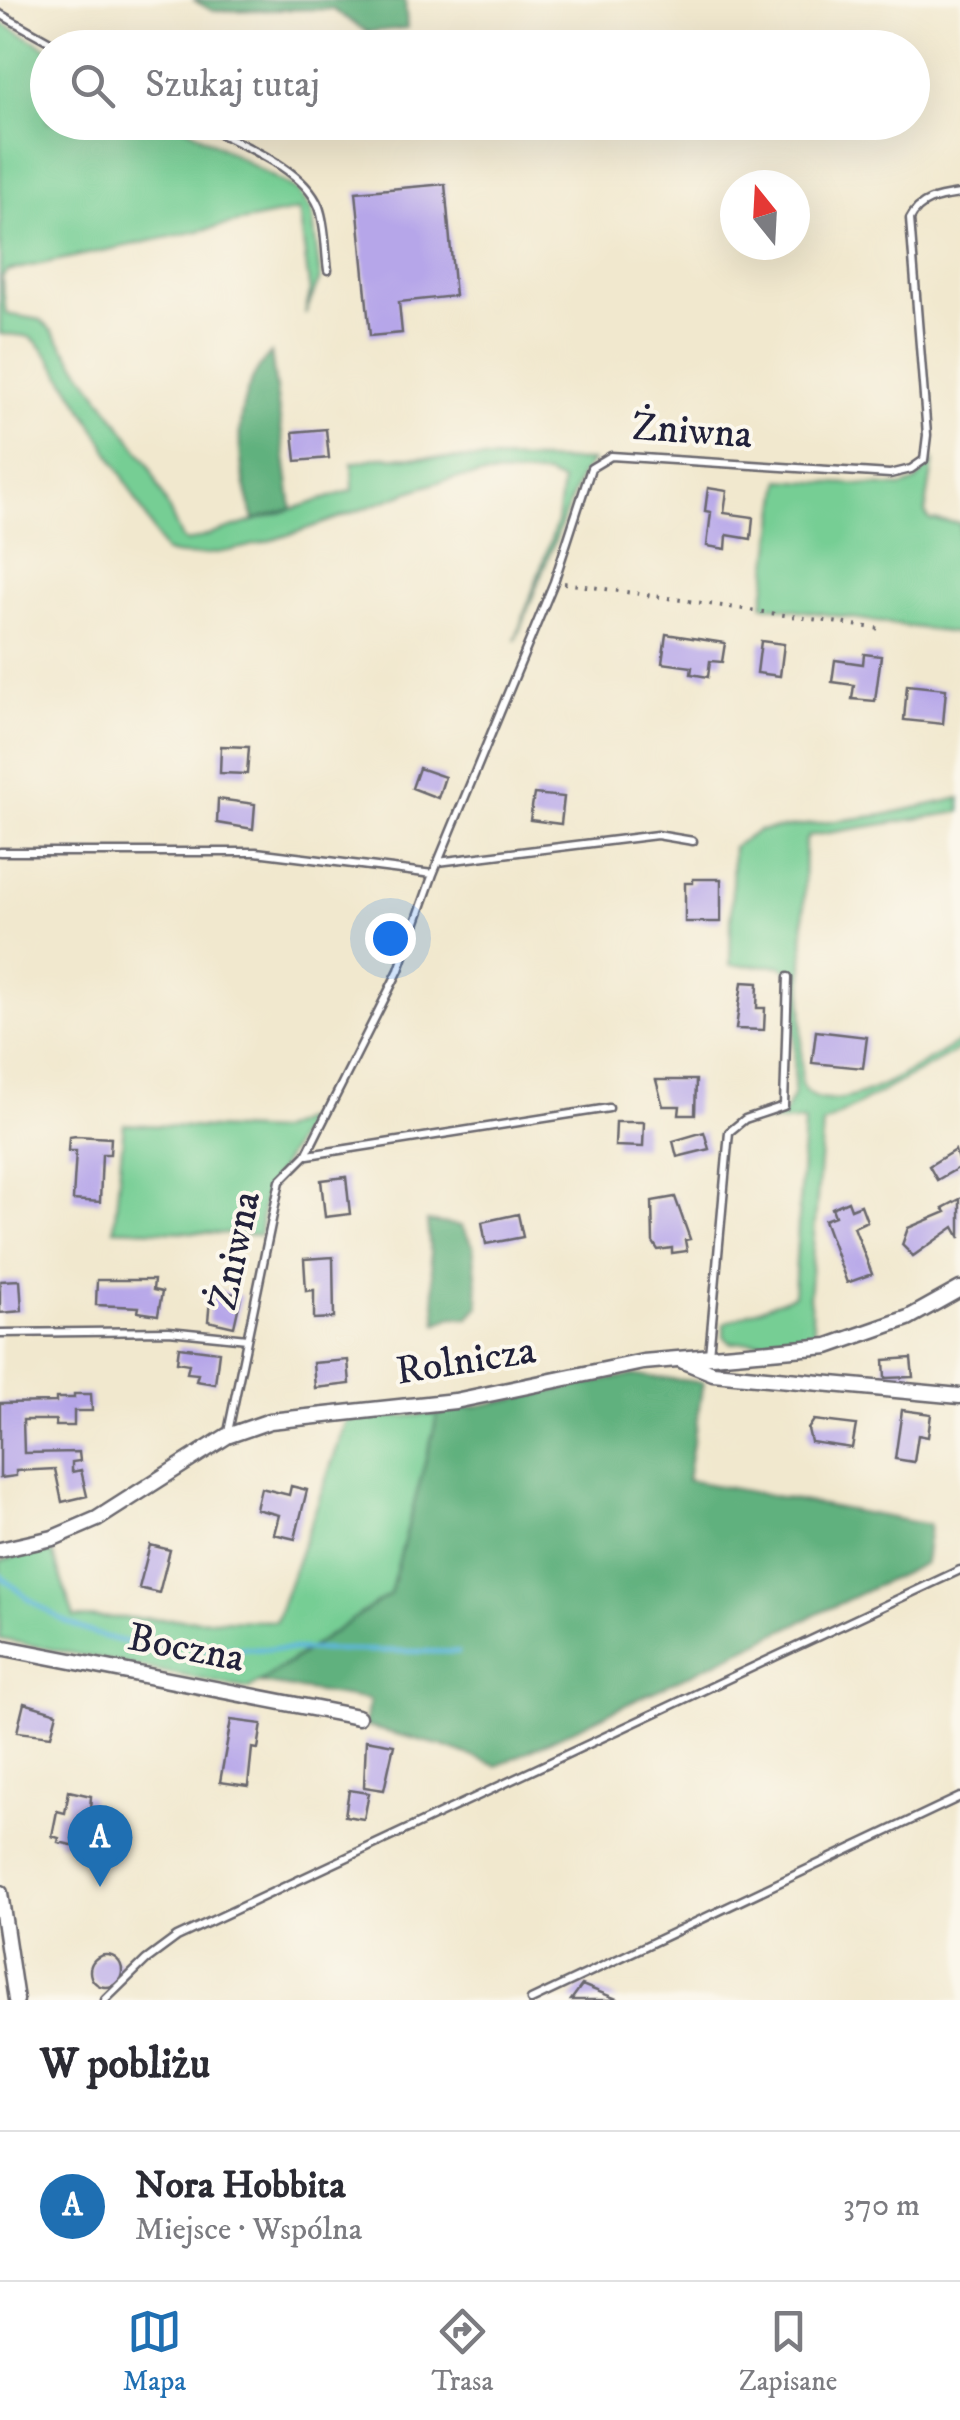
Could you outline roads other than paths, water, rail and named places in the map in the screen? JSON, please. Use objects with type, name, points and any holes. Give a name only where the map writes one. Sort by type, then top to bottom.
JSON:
[{"type":"street","name":"Rolnicza","points":[[0,1550],[53,1538],[97,1519],[227,1436],[270,1421],[455,1401],[678,1358],[794,1351],[858,1338],[960,1289]]},
{"type":"street","points":[[678,1358],[713,1372],[960,1396]]},
{"type":"street","name":"Boczna","points":[[0,1647],[358,1717]]},
{"type":"street","points":[[0,1893],[16,2000]]},
{"type":"lane","points":[[0,14],[30,31]]},
{"type":"lane","points":[[229,140],[298,178],[312,193],[321,211],[328,270]]},
{"type":"lane","name":"Żniwna","points":[[227,1436],[280,1182],[306,1155],[399,970],[433,874],[554,582],[591,468],[611,456],[890,474],[911,469],[924,460],[927,434],[910,219],[916,208],[933,198],[960,194]]},
{"type":"lane","points":[[438,862],[657,834],[693,841]]},
{"type":"lane","points":[[0,852],[256,852],[433,874]]},
{"type":"lane","points":[[709,1356],[730,1132],[734,1124],[784,1106],[788,977]]},
{"type":"lane","points":[[306,1155],[610,1108]]},
{"type":"lane","points":[[0,1332],[169,1331],[248,1339]]},
{"type":"lane","points":[[105,2000],[146,1960],[176,1938],[960,1570]]},
{"type":"lane","points":[[532,2000],[960,1797]]},
{"type":"waterway","points":[[0,1575],[35,1603],[73,1625],[114,1639],[158,1645]]},
{"type":"waterway","points":[[203,1648],[458,1652]]},
{"type":"place","name":"Nora Hobbita","points":[[100,1887]]}]
